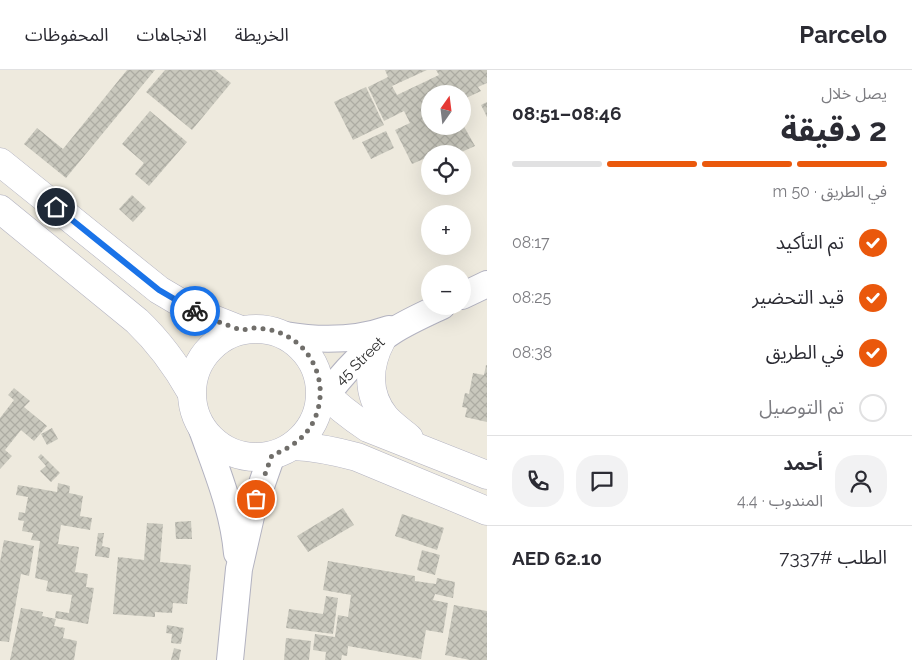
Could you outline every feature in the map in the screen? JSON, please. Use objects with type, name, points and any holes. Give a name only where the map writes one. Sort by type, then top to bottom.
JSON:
[{"type":"street","points":[[0,162],[159,290],[198,313],[241,330]]},
{"type":"street","points":[[0,209],[137,321],[167,354],[191,392]]},
{"type":"street","points":[[471,292],[487,284]]},
{"type":"street","name":"45 Street","points":[[285,335],[325,340],[345,339],[365,336],[404,324],[423,315]]},
{"type":"street","name":"45 Street","points":[[322,396],[370,348],[404,324]]},
{"type":"street","points":[[230,660],[239,568],[252,512],[282,450],[302,437],[311,428],[322,396],[320,380],[313,362],[301,346],[285,335],[264,328],[241,330],[225,336],[211,346],[200,359],[194,375],[191,392],[193,409],[227,499],[235,533],[239,568]]},
{"type":"street","points":[[382,339],[375,351],[371,372],[373,393],[378,406],[396,428],[428,452]]},
{"type":"street","points":[[322,396],[368,428],[487,475]]},
{"type":"street","points":[[200,424],[208,436],[230,452],[258,457],[282,450],[314,447],[336,451],[357,457],[487,511]]},
{"type":"building","points":[[127,70],[155,70],[66,178],[24,144],[37,128],[63,149]]},
{"type":"building","points":[[165,70],[215,70],[231,83],[192,130],[146,92]]},
{"type":"building","points":[[385,70],[427,70],[392,86],[397,95],[439,75],[436,70],[487,70],[487,83],[478,87],[481,91],[471,96],[471,85],[421,85],[421,135],[469,135],[475,146],[471,148],[471,145],[421,145],[421,160],[412,164],[395,130],[410,123],[404,111],[384,121],[368,87],[388,77]]},
{"type":"building","points":[[366,87],[384,125],[353,140],[334,102]]},
{"type":"building","points":[[487,102],[487,117],[481,105]]},
{"type":"building","points":[[150,111],[187,142],[149,186],[135,174],[144,163],[122,144]]},
{"type":"building","points":[[386,131],[394,148],[371,159],[362,142]]},
{"type":"building","points":[[132,195],[146,208],[133,222],[119,209]]},
{"type":"building","points":[[486,365],[487,422],[465,417],[467,408],[462,407],[465,393],[469,394],[473,373],[484,375]]},
{"type":"building","points":[[14,388],[30,401],[24,407],[47,426],[34,441],[21,430],[5,450],[12,456],[0,469],[0,418],[14,400],[8,395]]},
{"type":"building","points":[[52,428],[58,439],[47,445],[41,434]]},
{"type":"building","points":[[41,454],[60,473],[51,482],[40,471],[46,466],[38,457]]},
{"type":"building","points":[[58,483],[70,486],[69,493],[83,496],[80,516],[92,518],[90,530],[61,525],[58,544],[79,547],[75,572],[88,574],[86,587],[94,588],[88,624],[55,618],[56,611],[69,613],[72,595],[46,591],[48,581],[35,578],[40,541],[31,540],[33,533],[22,531],[24,521],[18,520],[19,512],[25,513],[28,497],[16,495],[18,485],[57,492]]},
{"type":"building","points":[[343,508],[354,525],[308,552],[297,536]]},
{"type":"building","points":[[402,514],[444,528],[437,550],[395,536]]},
{"type":"building","points":[[191,521],[192,539],[176,539],[175,522]]},
{"type":"building","points":[[147,523],[163,524],[160,562],[191,565],[187,604],[173,603],[172,613],[155,612],[155,617],[113,614],[118,557],[144,560]]},
{"type":"building","points":[[98,533],[104,533],[102,546],[110,548],[109,558],[95,556]]},
{"type":"building","points":[[4,540],[34,546],[29,576],[21,574],[9,642],[0,641],[0,562]]},
{"type":"building","points":[[422,550],[440,555],[435,575],[417,570]]},
{"type":"building","points":[[328,561],[415,576],[415,581],[436,584],[437,578],[455,582],[453,598],[435,594],[433,600],[448,603],[443,633],[426,630],[421,659],[348,646],[347,656],[342,655],[341,660],[325,660],[326,652],[313,650],[315,634],[335,637],[338,615],[348,617],[351,595],[323,590]]},
{"type":"building","points":[[326,596],[338,598],[333,634],[286,628],[289,609],[323,614]]},
{"type":"building","points":[[454,605],[487,611],[487,660],[470,660],[445,655]]},
{"type":"building","points":[[21,608],[43,612],[42,616],[56,619],[54,626],[65,628],[63,638],[77,641],[74,660],[10,660]]},
{"type":"building","points":[[167,625],[184,628],[181,644],[171,643],[172,634],[166,633]]},
{"type":"building","points":[[286,638],[311,641],[309,660],[284,660]]},
{"type":"building","points":[[174,648],[181,650],[179,660],[171,660]]},
{"type":"way so far","points":[[195,311],[241,330],[264,328],[285,335],[301,346],[313,362],[320,380],[320,404],[311,428],[293,446],[272,455],[256,499]]},
{"type":"route","points":[[56,207],[140,276],[159,290],[195,311]]}]
